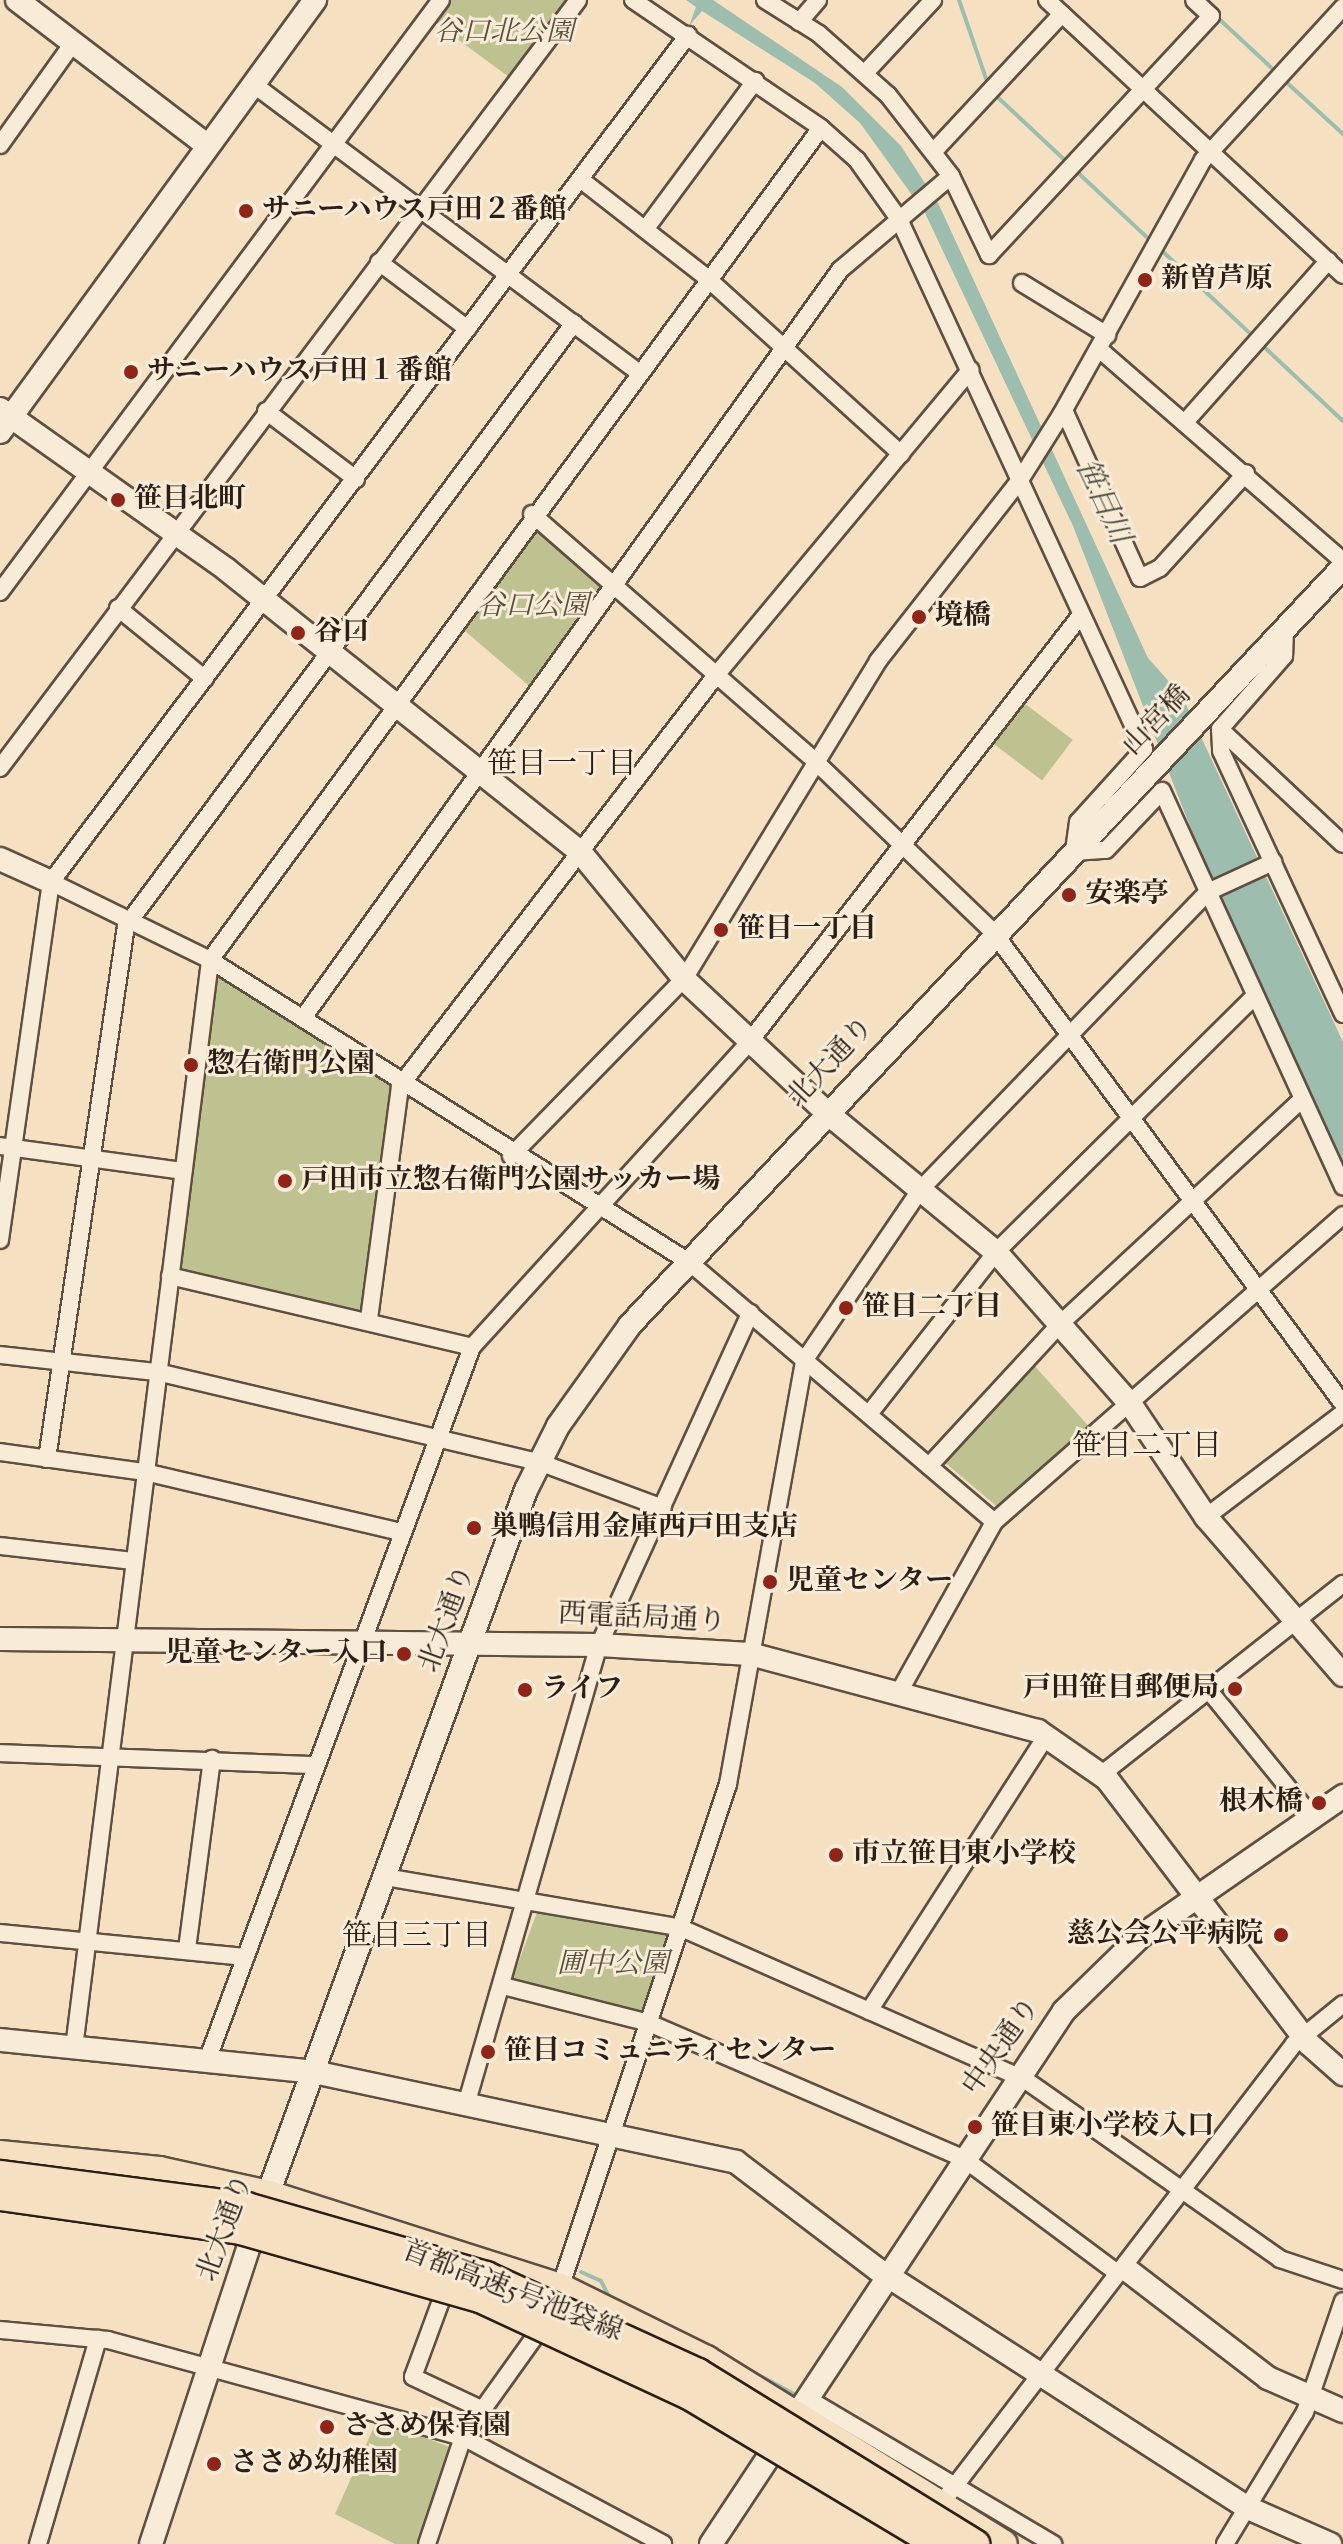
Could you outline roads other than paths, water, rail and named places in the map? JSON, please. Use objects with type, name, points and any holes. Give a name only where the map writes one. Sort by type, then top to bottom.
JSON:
[{"type":"highway","points":[[0,2155],[159,2171],[269,2195],[473,2288],[540,2309],[746,2415]]},
{"type":"highway","name":"首都高速5号池袋線","points":[[0,2175],[247,2207],[486,2276],[698,2373],[975,2544]]},
{"type":"highway","points":[[0,2183],[181,2206],[0,2193]]},
{"type":"highway","name":"首都高速5号池袋線","points":[[0,2193],[241,2230],[480,2298],[689,2395],[938,2544]]},
{"type":"highway","points":[[0,2208],[151,2225],[361,2270],[473,2288]]},
{"type":"highway","points":[[323,2237],[540,2309],[803,2406],[948,2494],[1003,2544]]},
{"type":"highway","points":[[540,2309],[912,2544]]},
{"type":"highway","points":[[950,2544],[839,2469],[963,2544]]},
{"type":"street","points":[[17,0],[208,146]]},
{"type":"street","points":[[315,0],[4,419],[88,471],[266,600],[581,853],[684,979],[826,1112],[996,1252],[1131,1405],[1206,1517],[1343,1675]]},
{"type":"street","points":[[0,592],[329,141],[441,0]]},
{"type":"street","points":[[1,764],[578,0]]},
{"type":"street","points":[[633,0],[821,128],[857,160],[901,218],[970,370],[1023,475],[1081,615],[1144,749],[1078,822],[1074,852],[1106,850],[1162,791],[1343,1187]]},
{"type":"street","points":[[765,0],[865,73],[935,150],[989,255],[1211,16],[1194,0]]},
{"type":"street","points":[[799,22],[818,0]]},
{"type":"street","points":[[865,73],[933,0]]},
{"type":"street","points":[[1047,0],[1343,275]]},
{"type":"street","points":[[511,1156],[684,979],[878,661],[1023,475],[1062,413],[1209,153],[1343,7]]},
{"type":"street","points":[[935,150],[1062,14]]},
{"type":"street","points":[[0,1240],[7,1147],[51,882],[688,35]]},
{"type":"street","points":[[0,145],[73,43]]},
{"type":"street","points":[[647,227],[755,81]]},
{"type":"street","points":[[253,84],[637,371]]},
{"type":"street","points":[[74,2048],[210,960],[637,371],[821,128]]},
{"type":"street","points":[[303,1018],[482,775],[840,270],[949,178]]},
{"type":"street","points":[[580,179],[647,227],[707,278],[901,454]]},
{"type":"street","points":[[1187,420],[1328,261]]},
{"type":"street","points":[[379,262],[468,329]]},
{"type":"street","points":[[1022,283],[1103,342],[1343,561]]},
{"type":"street","points":[[47,1459],[129,920],[574,323]]},
{"type":"street","points":[[369,1319],[400,1086],[717,674],[970,370]]},
{"type":"street","points":[[266,411],[356,479]]},
{"type":"street","points":[[1062,413],[1140,578],[1160,568],[1246,473]]},
{"type":"street","points":[[532,514],[613,589],[717,674],[817,763],[994,933],[1257,1292],[1343,1404]]},
{"type":"street","points":[[1343,567],[1285,630],[1280,663],[1220,729],[1221,751],[1343,1014]]},
{"type":"street","points":[[118,608],[205,679]]},
{"type":"street","points":[[207,2061],[435,1438],[472,1347],[599,1212],[750,1041],[1081,615]]},
{"type":"street","name":"山宮橋","points":[[1092,832],[1285,630]]},
{"type":"street","points":[[1220,729],[1343,844]]},
{"type":"street","name":"北大通り","points":[[151,2544],[249,2246],[539,1462],[603,1357],[826,1112],[1092,832]]},
{"type":"street","points":[[0,859],[210,960],[303,1018],[400,1086],[599,1212],[689,1262],[994,1522]]},
{"type":"street","points":[[427,2544],[463,2437],[483,2410],[540,2309],[611,2135],[728,1784],[804,1361],[921,1189],[1068,1033],[1210,891],[1271,863]]},
{"type":"street","points":[[869,1414],[996,1252],[1255,996]]},
{"type":"street","points":[[929,1466],[1059,1325],[1302,1099]]},
{"type":"street","points":[[7,1147],[183,1171]]},
{"type":"street","points":[[898,1694],[994,1522],[1131,1405],[1343,1215]]},
{"type":"street","points":[[170,1276],[369,1319],[472,1347]]},
{"type":"street","points":[[466,2105],[530,1902],[599,1645],[750,1313]]},
{"type":"street","points":[[0,1355],[157,1372],[539,1462],[663,1508]]},
{"type":"street","points":[[1206,1517],[1343,1413]]},
{"type":"street","points":[[0,1452],[145,1472],[401,1532]]},
{"type":"street","points":[[0,1546],[134,1561]]},
{"type":"street","points":[[1102,1774],[1206,1687],[1343,1584]]},
{"type":"street","name":"西電話局通り","points":[[0,1639],[599,1645],[750,1654],[1047,1735],[1102,1774],[1199,1895],[1302,2034],[1343,2074]]},
{"type":"street","points":[[1206,1687],[1313,1818]]},
{"type":"street","points":[[869,2011],[1047,1735]]},
{"type":"street","points":[[0,1753],[112,1752],[316,1765]]},
{"type":"street","points":[[187,1949],[212,1759]]},
{"type":"street","name":"中央通り","points":[[711,2544],[773,2455],[1015,2076],[1100,1971],[1199,1895],[1343,1796]]},
{"type":"street","points":[[385,1877],[679,1927],[1015,2076],[1185,2189],[1280,2259],[1343,2280]]},
{"type":"street","points":[[0,1933],[245,1957]]},
{"type":"street","points":[[503,1986],[649,2023],[963,2158],[1309,2400],[1343,2411]]},
{"type":"street","points":[[1053,2544],[948,2494],[1038,2373],[1185,2189],[1302,2034],[1343,2004]]},
{"type":"street","points":[[0,2040],[314,2072],[736,2162],[886,2275],[1246,2507],[1330,2544]]},
{"type":"street","points":[[473,2288],[413,2377],[483,2410]]},
{"type":"street","points":[[1225,2544],[1309,2400],[1343,2301]]},
{"type":"street","points":[[0,2330],[98,2339],[463,2437],[663,2544]]},
{"type":"street","points":[[38,2544],[98,2339]]},
{"type":"waterway","points":[[959,0],[988,84]]},
{"type":"waterway","points":[[1218,18],[1278,74]]},
{"type":"waterway","points":[[1284,80],[1343,134]]},
{"type":"waterway","points":[[992,92],[1068,163]]},
{"type":"waterway","points":[[1074,169],[1152,242]]},
{"type":"waterway","points":[[1159,248],[1255,338]]},
{"type":"waterway","points":[[1261,344],[1343,421]]},
{"type":"waterway","points":[[581,2272],[601,2281],[610,2299]]},
{"type":"waterway","points":[[662,2323],[794,2394]]},
{"type":"place","name":"サニーハウス戸田２番館","points":[[246,211]]},
{"type":"place","name":"新曽芦原","points":[[1145,280]]},
{"type":"place","name":"サニーハウス戸田１番館","points":[[131,372]]},
{"type":"place","name":"笹目北町","points":[[118,500]]},
{"type":"place","name":"境橋","points":[[919,617]]},
{"type":"place","name":"谷口","points":[[298,633]]},
{"type":"place","name":"安楽亭","points":[[1069,895]]},
{"type":"place","name":"笹目一丁目","points":[[721,930]]},
{"type":"place","name":"惣右衛門公園","points":[[191,1065]]},
{"type":"place","name":"戸田市立惣右衛門公園サッカー場","points":[[285,1181]]},
{"type":"place","name":"笹目二丁目","points":[[846,1308]]},
{"type":"place","name":"巣鴨信用金庫西戸田支店","points":[[474,1528]]},
{"type":"place","name":"児童センター","points":[[770,1582]]},
{"type":"place","name":"児童センター入口","points":[[404,1654]]},
{"type":"place","name":"戸田笹目郵便局","points":[[1235,1689]]},
{"type":"place","name":"ライフ","points":[[525,1690]]},
{"type":"place","name":"根木橋","points":[[1319,1803]]},
{"type":"place","name":"市立笹目東小学校","points":[[836,1855]]},
{"type":"place","name":"慈公会公平病院","points":[[1281,1935]]},
{"type":"place","name":"笹目コミュニティセンター","points":[[488,2052]]},
{"type":"place","name":"笹目東小学校入口","points":[[975,2127]]},
{"type":"place","name":"ささめ保育園","points":[[327,2427]]},
{"type":"place","name":"ささめ幼稚園","points":[[214,2464]]},
{"type":"district","name":"笹目一丁目","points":[[562,766]]},
{"type":"district","name":"笹目二丁目","points":[[1147,1448]]},
{"type":"district","name":"笹目三丁目","points":[[417,1938]]},
{"type":"park label","name":"谷口北公園","points":[[504,33]]},
{"type":"park label","name":"谷口公園","points":[[533,607]]},
{"type":"park label","name":"圃中公園","points":[[613,1965]]},
{"type":"water label","name":"笹目川","points":[[1101,502]]}]
